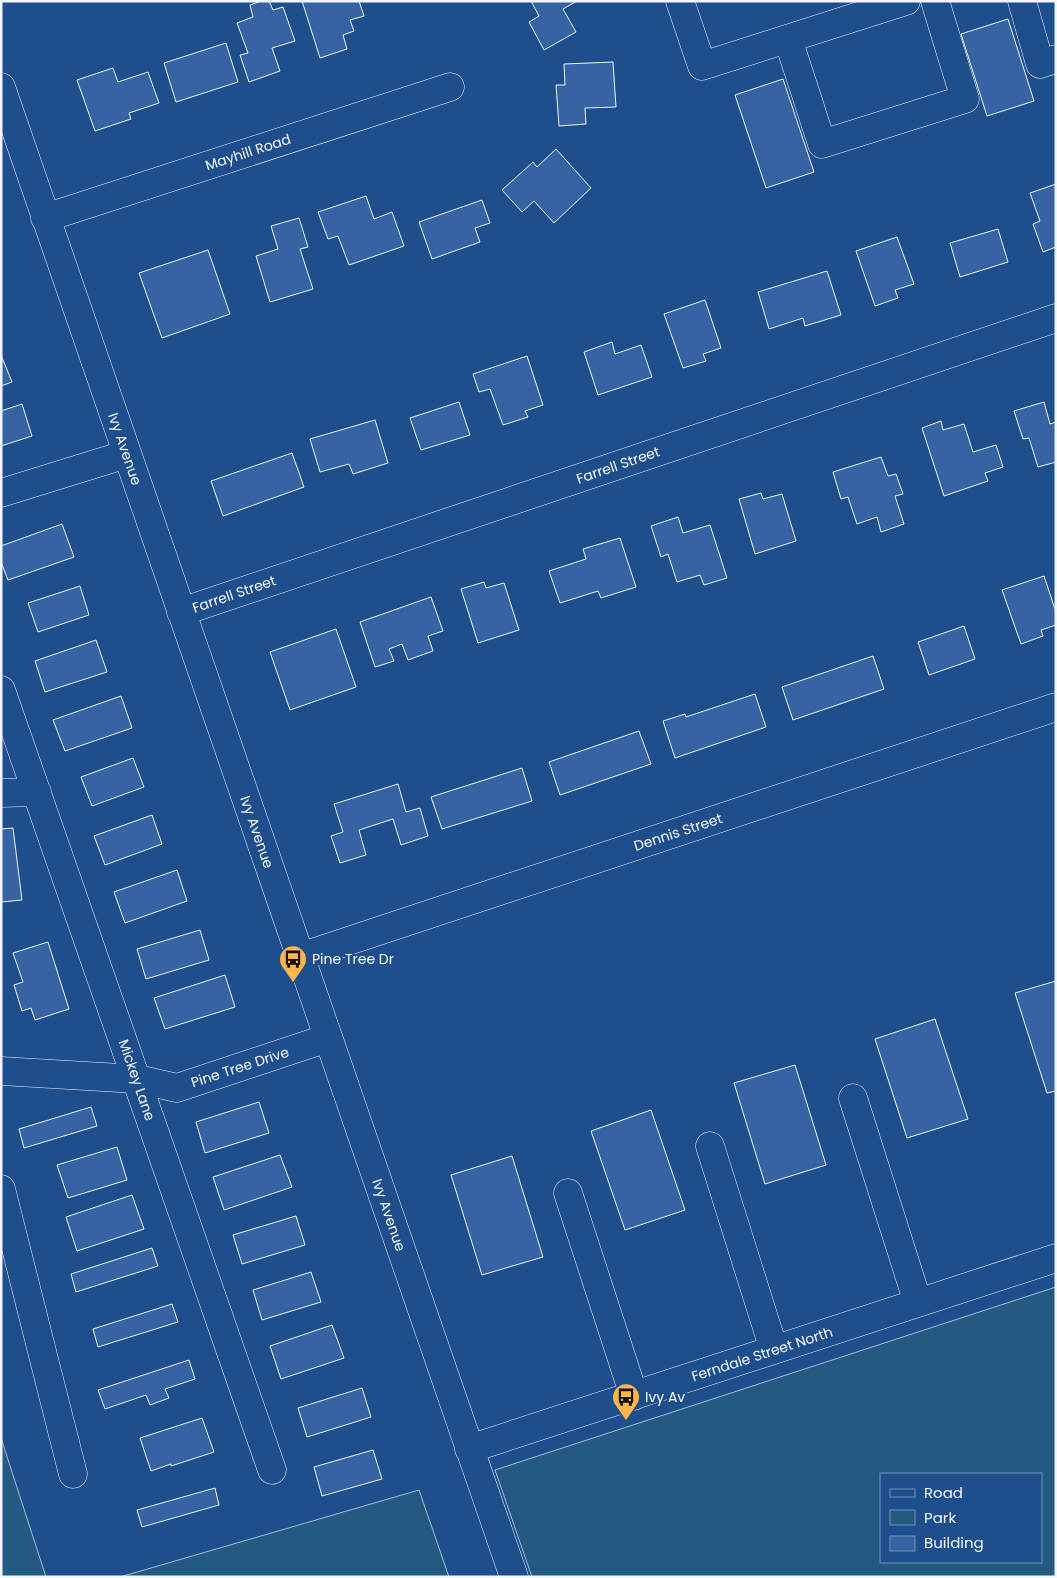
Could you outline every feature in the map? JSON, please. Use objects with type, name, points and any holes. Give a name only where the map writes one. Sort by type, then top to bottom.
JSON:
[{"type":"street","points":[[680,1],[702,66],[906,1]]},
{"type":"street","points":[[788,39],[822,144],[965,99],[935,1]]},
{"type":"street","points":[[1022,1],[1040,64],[1056,59]]},
{"type":"street","name":"Ivy Avenue","points":[[1,87],[514,1577]]},
{"type":"street","name":"Mayhill Road","points":[[45,218],[450,87]]},
{"type":"street","name":"Farrell Street","points":[[181,612],[1056,318]]},
{"type":"street","points":[[1,493],[127,454]]},
{"type":"street","name":"Mickey Lane","points":[[1,690],[272,1470]]},
{"type":"street","name":"Dennis Street","points":[[300,957],[1056,707]]},
{"type":"street","points":[[1,793],[37,792]]},
{"type":"street","name":"Pine Tree Drive","points":[[1,1071],[137,1079],[177,1088],[328,1038]]},
{"type":"street","points":[[854,1098],[918,1303]]},
{"type":"street","points":[[710,1146],[774,1350]]},
{"type":"street","points":[[1,1189],[73,1474]]},
{"type":"street","points":[[568,1192],[634,1396]]},
{"type":"street","name":"Ferndale Street North","points":[[469,1449],[1056,1258]]},
{"type":"green space","points":[[1056,1287],[1056,1577],[532,1577],[495,1470]]},
{"type":"green space","points":[[1,1438],[46,1577],[1,1577]]},
{"type":"green space","points":[[419,1490],[449,1577],[120,1577]]},
{"type":"building","points":[[261,1],[269,1],[273,10],[283,7],[295,41],[272,48],[280,71],[249,82],[240,55],[248,53],[237,23],[253,17],[250,5]]},
{"type":"building","points":[[302,1],[359,1],[364,16],[350,20],[354,31],[343,35],[347,49],[320,58]]},
{"type":"building","points":[[531,1],[577,1],[563,9],[576,32],[544,50],[529,22],[539,16]]},
{"type":"building","points":[[1008,19],[1034,101],[987,116],[961,34]]},
{"type":"building","points":[[226,43],[238,82],[176,102],[164,63]]},
{"type":"building","points":[[613,62],[616,107],[585,108],[586,124],[559,126],[556,85],[565,85],[564,64]]},
{"type":"building","points":[[113,68],[118,82],[148,72],[159,103],[129,113],[131,119],[95,131],[77,80]]},
{"type":"building","points":[[783,79],[814,172],[766,188],[735,95]]},
{"type":"building","points":[[556,149],[591,188],[554,223],[534,201],[522,212],[502,190],[533,162],[537,167]]},
{"type":"building","points":[[1056,184],[1056,247],[1043,252],[1033,224],[1040,221],[1030,193]]},
{"type":"building","points":[[366,196],[374,219],[392,212],[404,246],[349,265],[338,236],[328,239],[318,212]]},
{"type":"building","points":[[482,200],[490,223],[475,228],[480,242],[432,259],[419,222]]},
{"type":"building","points":[[299,218],[308,247],[300,249],[313,289],[270,302],[256,256],[278,249],[271,226]]},
{"type":"building","points":[[998,229],[1008,262],[960,277],[950,243]]},
{"type":"building","points":[[897,237],[914,284],[895,290],[898,298],[875,306],[856,251]]},
{"type":"building","points":[[208,250],[230,314],[162,338],[139,273]]},
{"type":"building","points":[[827,271],[841,315],[805,326],[803,318],[769,329],[758,292]]},
{"type":"building","points":[[705,300],[721,348],[703,354],[706,361],[683,368],[664,314]]},
{"type":"building","points":[[612,342],[615,354],[641,345],[652,377],[598,395],[584,352]]},
{"type":"building","points":[[1,355],[12,382],[1,386]]},
{"type":"building","points":[[527,356],[543,405],[525,411],[528,417],[503,425],[490,389],[479,392],[473,374]]},
{"type":"building","points":[[459,402],[470,435],[421,450],[410,418]]},
{"type":"building","points":[[1044,402],[1050,424],[1056,422],[1056,462],[1038,467],[1029,438],[1023,439],[1014,411]]},
{"type":"building","points":[[22,404],[32,436],[1,446],[1,411]]},
{"type":"building","points":[[375,420],[388,463],[353,474],[349,464],[320,472],[310,439]]},
{"type":"building","points":[[941,421],[943,430],[964,424],[973,452],[996,445],[1003,467],[985,473],[988,481],[944,496],[922,428]]},
{"type":"building","points":[[292,453],[304,487],[223,516],[211,481]]},
{"type":"building","points":[[881,457],[888,476],[896,474],[903,494],[895,496],[904,524],[881,532],[877,517],[857,524],[848,497],[841,499],[833,472]]},
{"type":"building","points":[[761,493],[763,499],[782,494],[796,541],[755,554],[739,499]]},
{"type":"building","points":[[678,517],[683,533],[710,525],[727,578],[704,585],[700,575],[677,582],[668,554],[661,557],[651,526]]},
{"type":"building","points":[[62,524],[74,557],[8,580],[1,562],[1,546]]},
{"type":"building","points":[[620,538],[636,587],[601,598],[598,591],[560,603],[549,571],[586,559],[583,549]]},
{"type":"building","points":[[1044,576],[1056,612],[1056,625],[1041,630],[1043,636],[1021,644],[1002,590]]},
{"type":"building","points":[[484,582],[486,588],[504,583],[519,630],[478,643],[461,589]]},
{"type":"building","points":[[80,586],[89,615],[38,632],[28,603]]},
{"type":"building","points":[[431,597],[443,631],[428,636],[433,651],[408,660],[402,644],[389,649],[394,661],[375,667],[360,622]]},
{"type":"building","points":[[964,626],[975,659],[929,675],[918,642]]},
{"type":"building","points":[[336,629],[356,687],[290,710],[270,652]]},
{"type":"building","points":[[96,640],[107,672],[45,692],[35,661]]},
{"type":"building","points":[[873,656],[884,689],[793,720],[782,687]]},
{"type":"building","points":[[755,694],[766,727],[675,758],[663,721],[685,714],[686,717]]},
{"type":"building","points":[[121,696],[132,728],[65,751],[53,720]]},
{"type":"building","points":[[639,731],[651,764],[560,795],[549,762]]},
{"type":"building","points":[[133,758],[144,787],[92,806],[81,777]]},
{"type":"building","points":[[522,768],[532,801],[442,829],[431,797]]},
{"type":"building","points":[[398,784],[406,812],[420,808],[428,836],[401,845],[393,819],[359,830],[366,855],[340,863],[331,836],[343,832],[334,804]]},
{"type":"building","points":[[152,815],[162,844],[105,865],[94,836]]},
{"type":"building","points":[[13,828],[22,900],[1,902],[1,829]]},
{"type":"building","points":[[177,870],[187,901],[125,923],[114,892]]},
{"type":"building","points":[[200,930],[209,960],[146,979],[137,949]]},
{"type":"building","points":[[48,942],[69,1009],[35,1020],[31,1008],[22,1011],[14,985],[23,982],[13,953]]},
{"type":"building","points":[[225,975],[235,1007],[165,1029],[154,998]]},
{"type":"building","points":[[1056,981],[1056,1091],[1047,1093],[1015,993]]},
{"type":"building","points":[[935,1019],[968,1119],[907,1138],[875,1039]]},
{"type":"building","points":[[795,1065],[826,1165],[765,1184],[734,1083]]},
{"type":"building","points":[[259,1102],[269,1133],[205,1153],[196,1122]]},
{"type":"building","points":[[91,1107],[97,1126],[24,1148],[19,1129]]},
{"type":"building","points":[[651,1110],[685,1210],[625,1230],[591,1131]]},
{"type":"building","points":[[117,1147],[127,1180],[68,1198],[57,1165]]},
{"type":"building","points":[[280,1155],[292,1187],[224,1210],[213,1177]]},
{"type":"building","points":[[512,1156],[543,1257],[482,1275],[451,1175]]},
{"type":"building","points":[[132,1195],[144,1229],[77,1251],[66,1217]]},
{"type":"building","points":[[296,1216],[305,1245],[242,1264],[233,1235]]},
{"type":"building","points":[[152,1248],[158,1266],[76,1292],[71,1274]]},
{"type":"building","points":[[311,1272],[321,1302],[262,1320],[253,1290]]},
{"type":"building","points":[[172,1304],[178,1322],[98,1347],[93,1329]]},
{"type":"building","points":[[332,1325],[344,1358],[281,1379],[270,1346]]},
{"type":"building","points":[[189,1360],[195,1379],[165,1389],[169,1398],[150,1405],[146,1395],[105,1409],[98,1390]]},
{"type":"building","points":[[362,1388],[371,1417],[307,1437],[298,1408]]},
{"type":"building","points":[[202,1418],[214,1452],[151,1471],[140,1438]]},
{"type":"building","points":[[373,1450],[382,1479],[322,1496],[314,1467]]},
{"type":"building","points":[[215,1488],[219,1505],[142,1527],[137,1510]]},
{"type":"place","name":"Pine Tree Dr","points":[[293,983]]},
{"type":"place","name":"Ivy Av","points":[[626,1421]]}]
